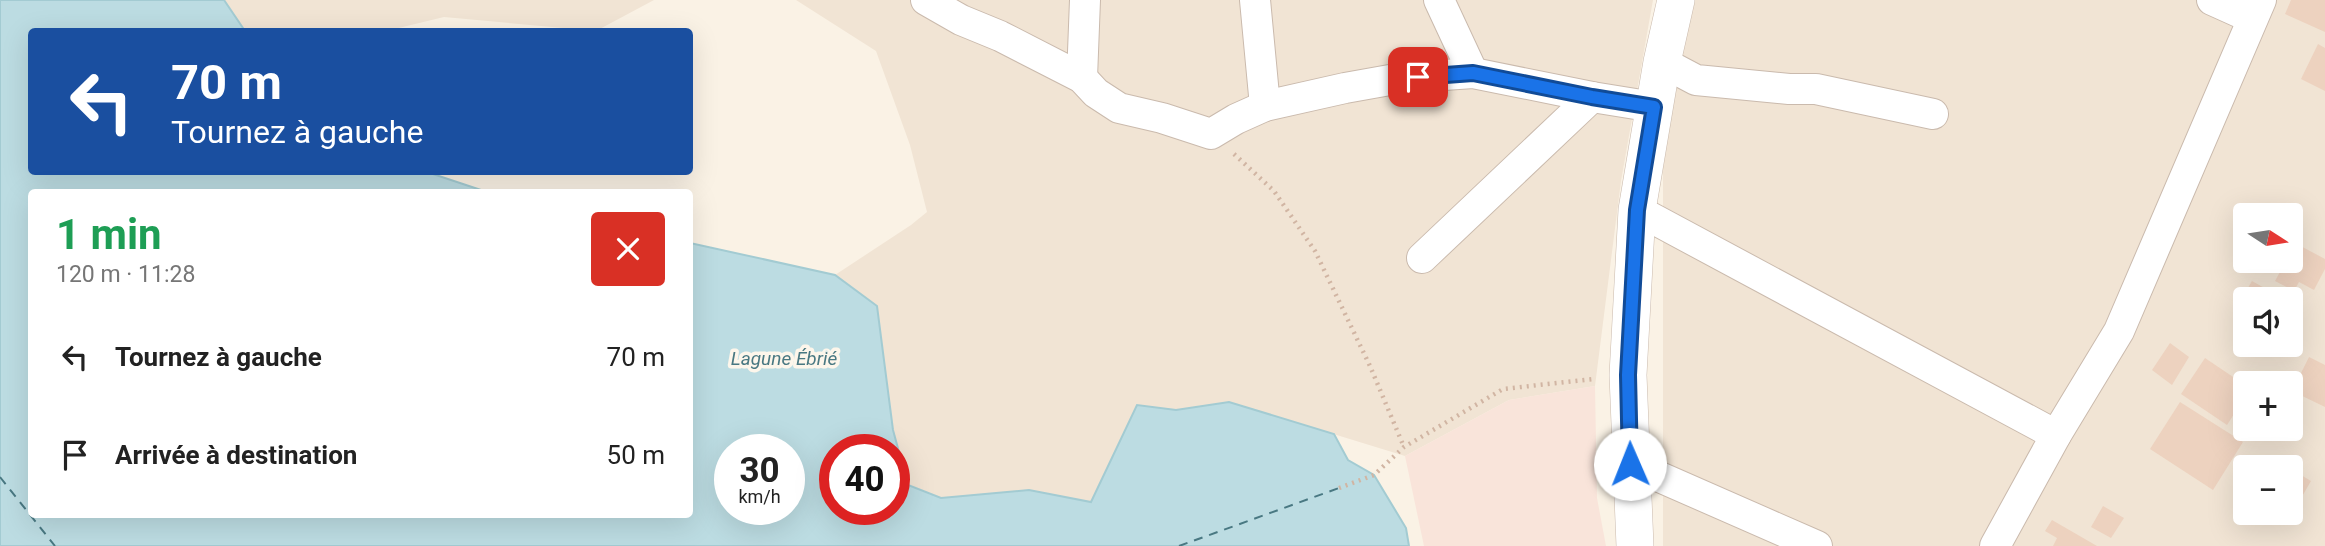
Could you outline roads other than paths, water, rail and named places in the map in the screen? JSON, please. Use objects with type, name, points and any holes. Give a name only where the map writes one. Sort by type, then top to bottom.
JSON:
[{"type":"street","points":[[926,0],[961,20],[1000,36],[1082,78],[1096,93],[1119,108],[1211,134],[1265,106],[1401,78],[1473,73],[1654,107]]},
{"type":"street","points":[[1082,78],[1085,0]]},
{"type":"street","points":[[1255,0],[1265,106]]},
{"type":"street","points":[[1439,0],[1473,73]]},
{"type":"street","points":[[1635,546],[1628,375],[1637,210],[1662,62],[1676,0]]},
{"type":"street","points":[[1995,546],[2056,435],[2119,331],[2257,9],[2212,0]]},
{"type":"street","points":[[1662,62],[1696,80],[1816,89],[1933,114]]},
{"type":"street","points":[[1422,258],[1592,97]]},
{"type":"street","points":[[1637,210],[2056,435]]},
{"type":"street","points":[[1630,464],[1817,546]]},
{"type":"water","name":"Lagune Ébrié","points":[[0,0],[224,0],[243,28],[28,28],[28,175],[436,175],[478,189],[28,189],[28,518],[693,518],[693,244],[835,275],[877,306],[894,434],[819,434],[819,525],[910,525],[910,486],[941,498],[1029,490],[1091,502],[1137,405],[1176,410],[1229,402],[1334,434],[1348,460],[1374,475],[1406,528],[1409,546],[0,546]]}]
